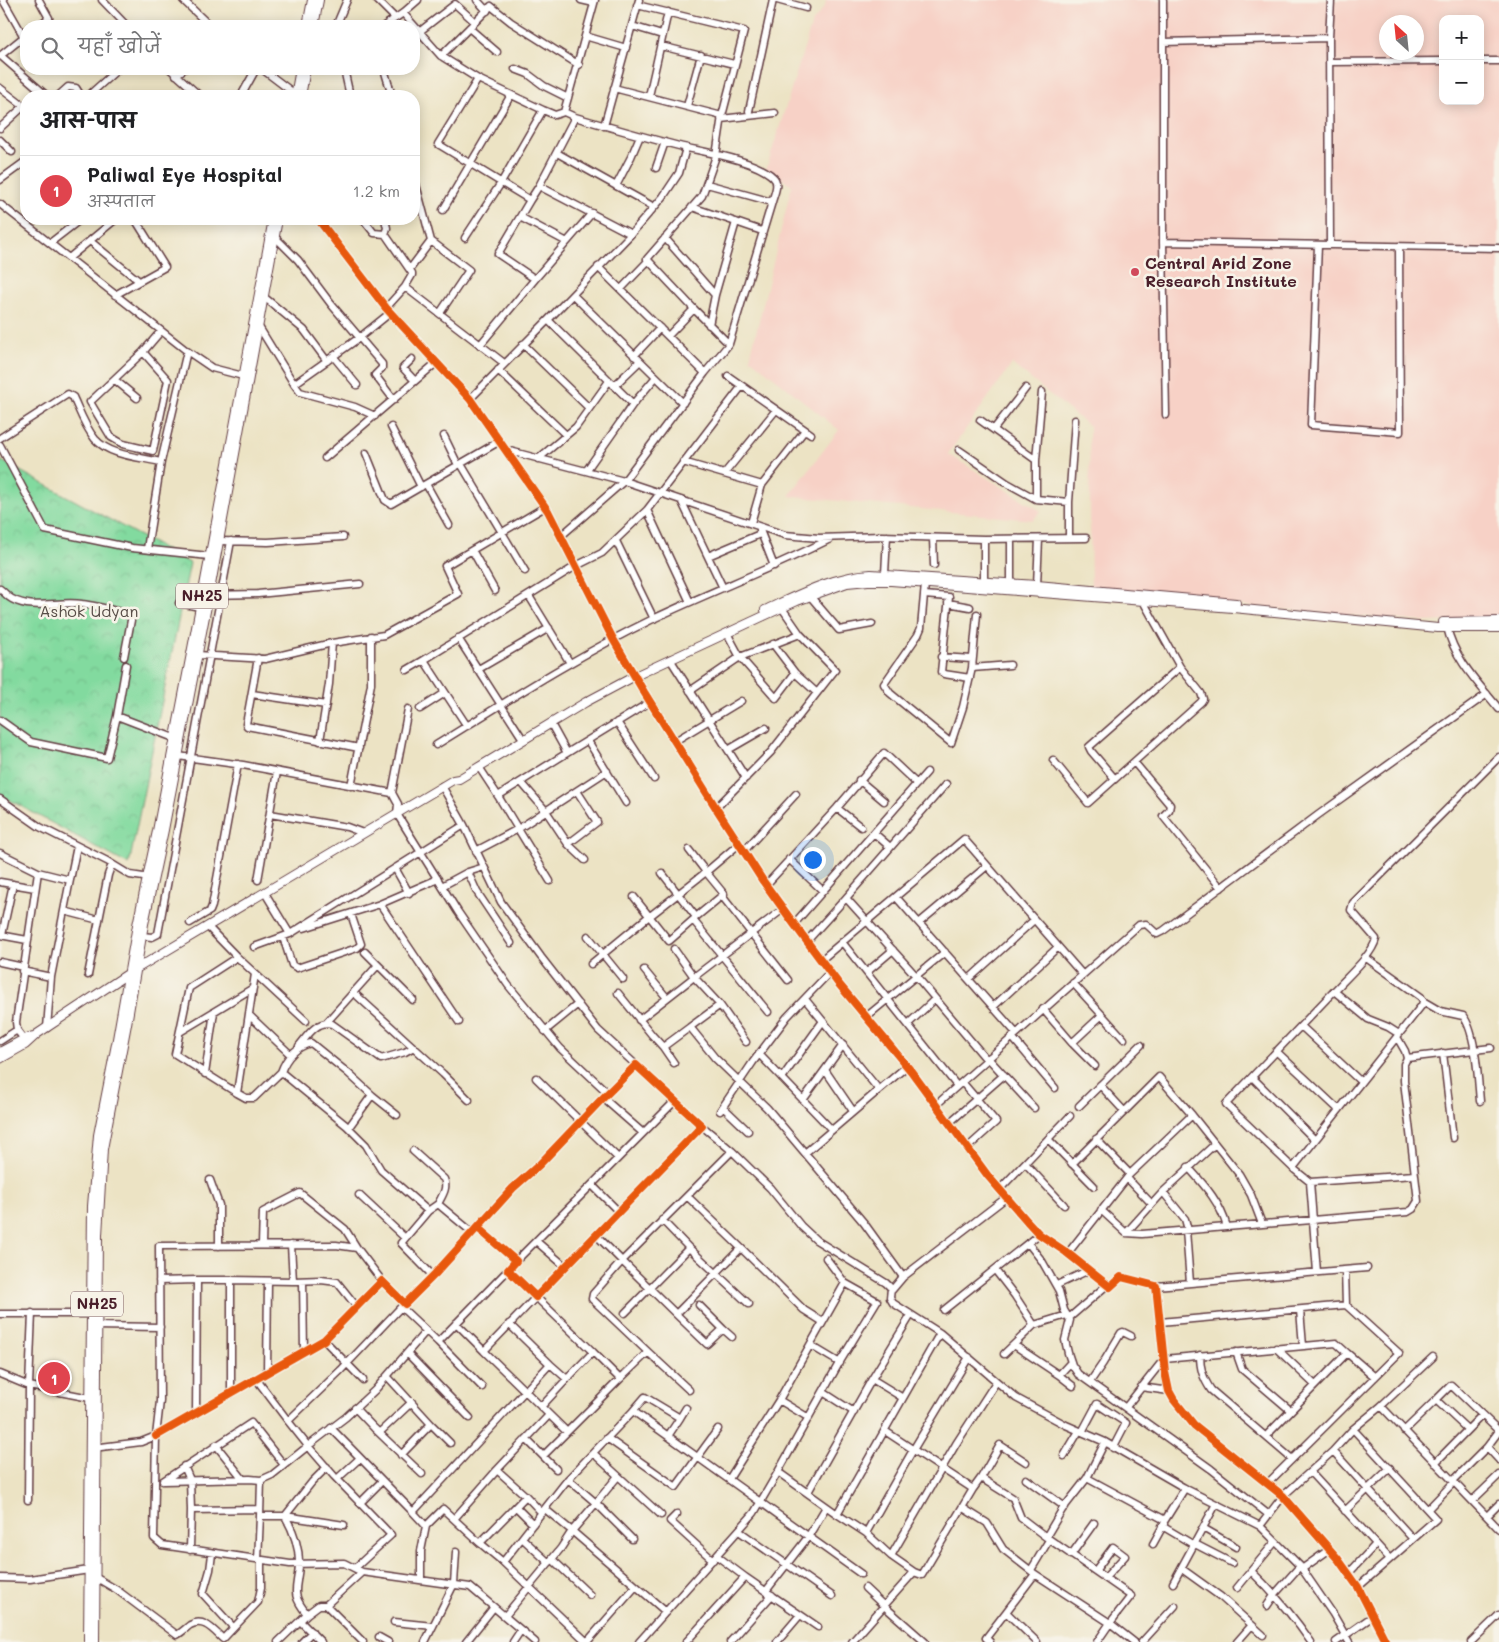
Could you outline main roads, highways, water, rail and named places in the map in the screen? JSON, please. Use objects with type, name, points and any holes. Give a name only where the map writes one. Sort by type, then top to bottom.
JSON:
[{"type":"main road","points":[[308,20],[312,0]]},
{"type":"main road","points":[[315,20],[319,0]]},
{"type":"main road","points":[[298,90],[299,75]]},
{"type":"main road","points":[[299,90],[304,75]]},
{"type":"main road","name":"NH25","points":[[94,1642],[94,1326],[90,1314],[92,1206],[96,1150],[151,878],[178,756],[209,595],[272,225]]},
{"type":"main road","name":"NH25","points":[[88,1642],[93,1448],[90,1398],[103,1150],[133,971],[142,936],[174,738],[246,377],[259,327],[277,225]]},
{"type":"main road","points":[[448,784],[456,775],[584,698],[788,599],[828,583],[856,575],[885,574],[984,581],[1011,587],[1038,585],[1202,599],[1432,623],[1499,620]]},
{"type":"main road","points":[[0,1059],[133,971],[363,833],[459,779],[633,673],[670,659],[782,608],[834,587],[859,581],[891,581],[1011,587],[1143,601],[1447,627],[1499,628]]},
{"type":"main road","points":[[0,1052],[25,1041]]},
{"type":"place","name":"Central Arid Zone Research Institute","points":[[1135,272]]},
{"type":"place","name":"Paliwal Eye Hospital","points":[[54,1378]]},
{"type":"park label","name":"Ashok Udyan","points":[[89,611]]}]
